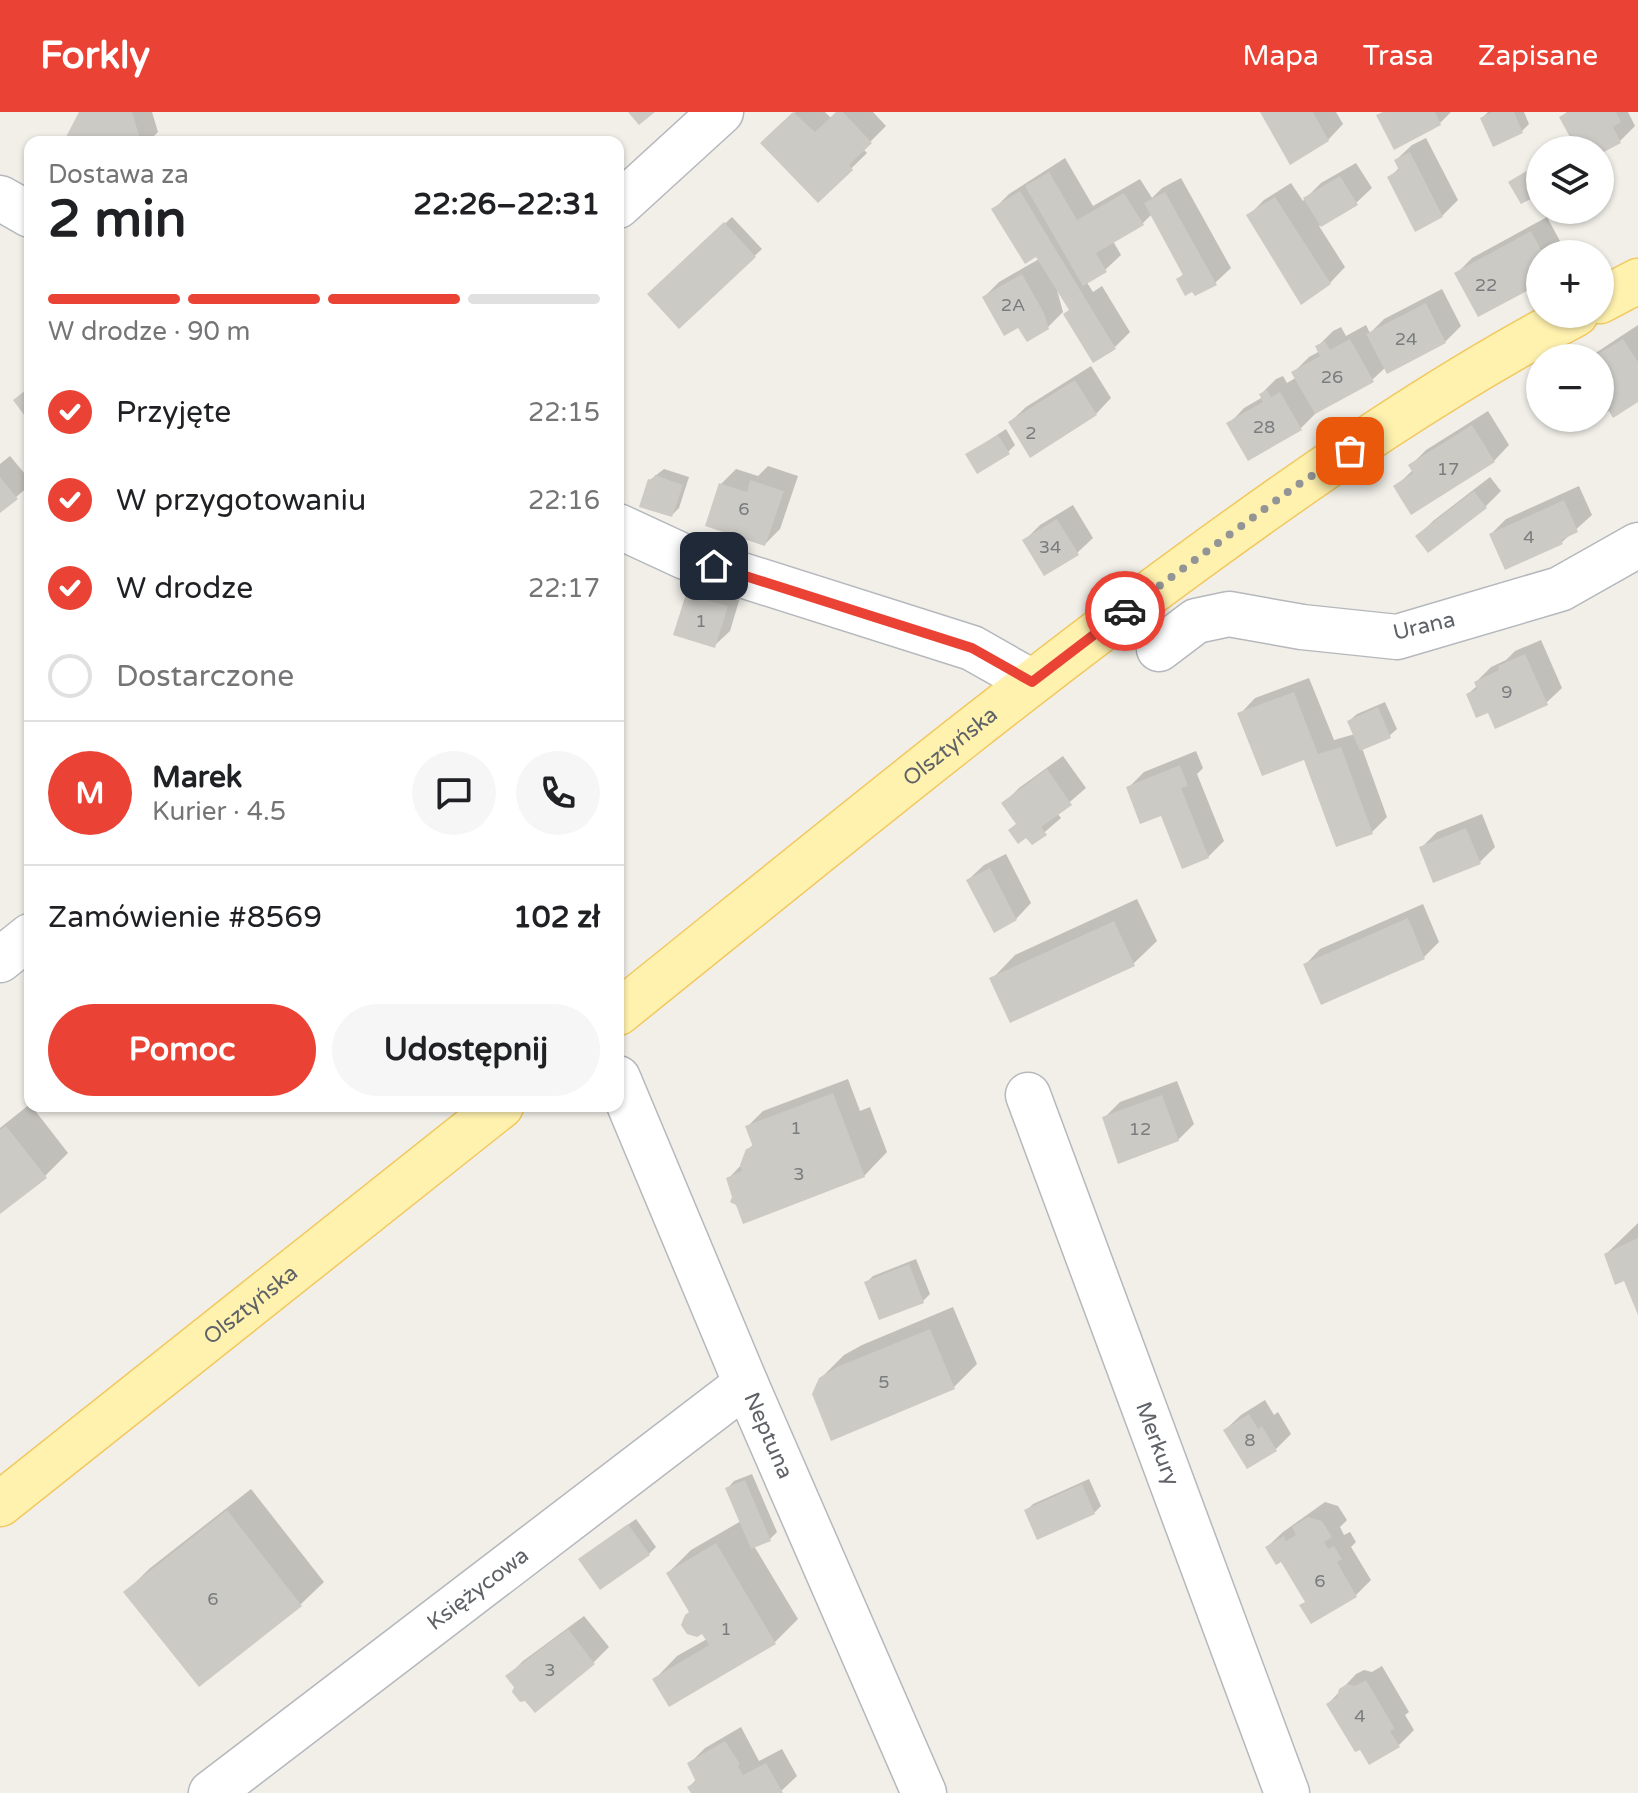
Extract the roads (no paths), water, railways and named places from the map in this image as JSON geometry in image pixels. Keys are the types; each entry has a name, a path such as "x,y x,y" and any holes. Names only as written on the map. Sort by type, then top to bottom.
{"main road":[{"path":"1614,294 1638,281"},
{"name":"Olsztyńska","path":"624,1008 1032,682 1296,486 1483,365 1550,328"},
{"name":"Olsztyńska","path":"0,1504 493,1112"}],"street":[{"path":"624,201 721,112"},
{"path":"0,198 24,212"},
{"path":"624,529 685,557 972,648 1032,682"},
{"name":"Urana","path":"1159,649 1196,621 1229,614 1302,627 1397,637 1560,589 1638,545"},
{"path":"0,960 24,941"},
{"name":"Neptuna","path":"624,1092 746,1384 924,1793"},
{"name":"Merkury","path":"1028,1095 1287,1793"},
{"name":"Księżycowa","path":"211,1793 746,1384"}]}
